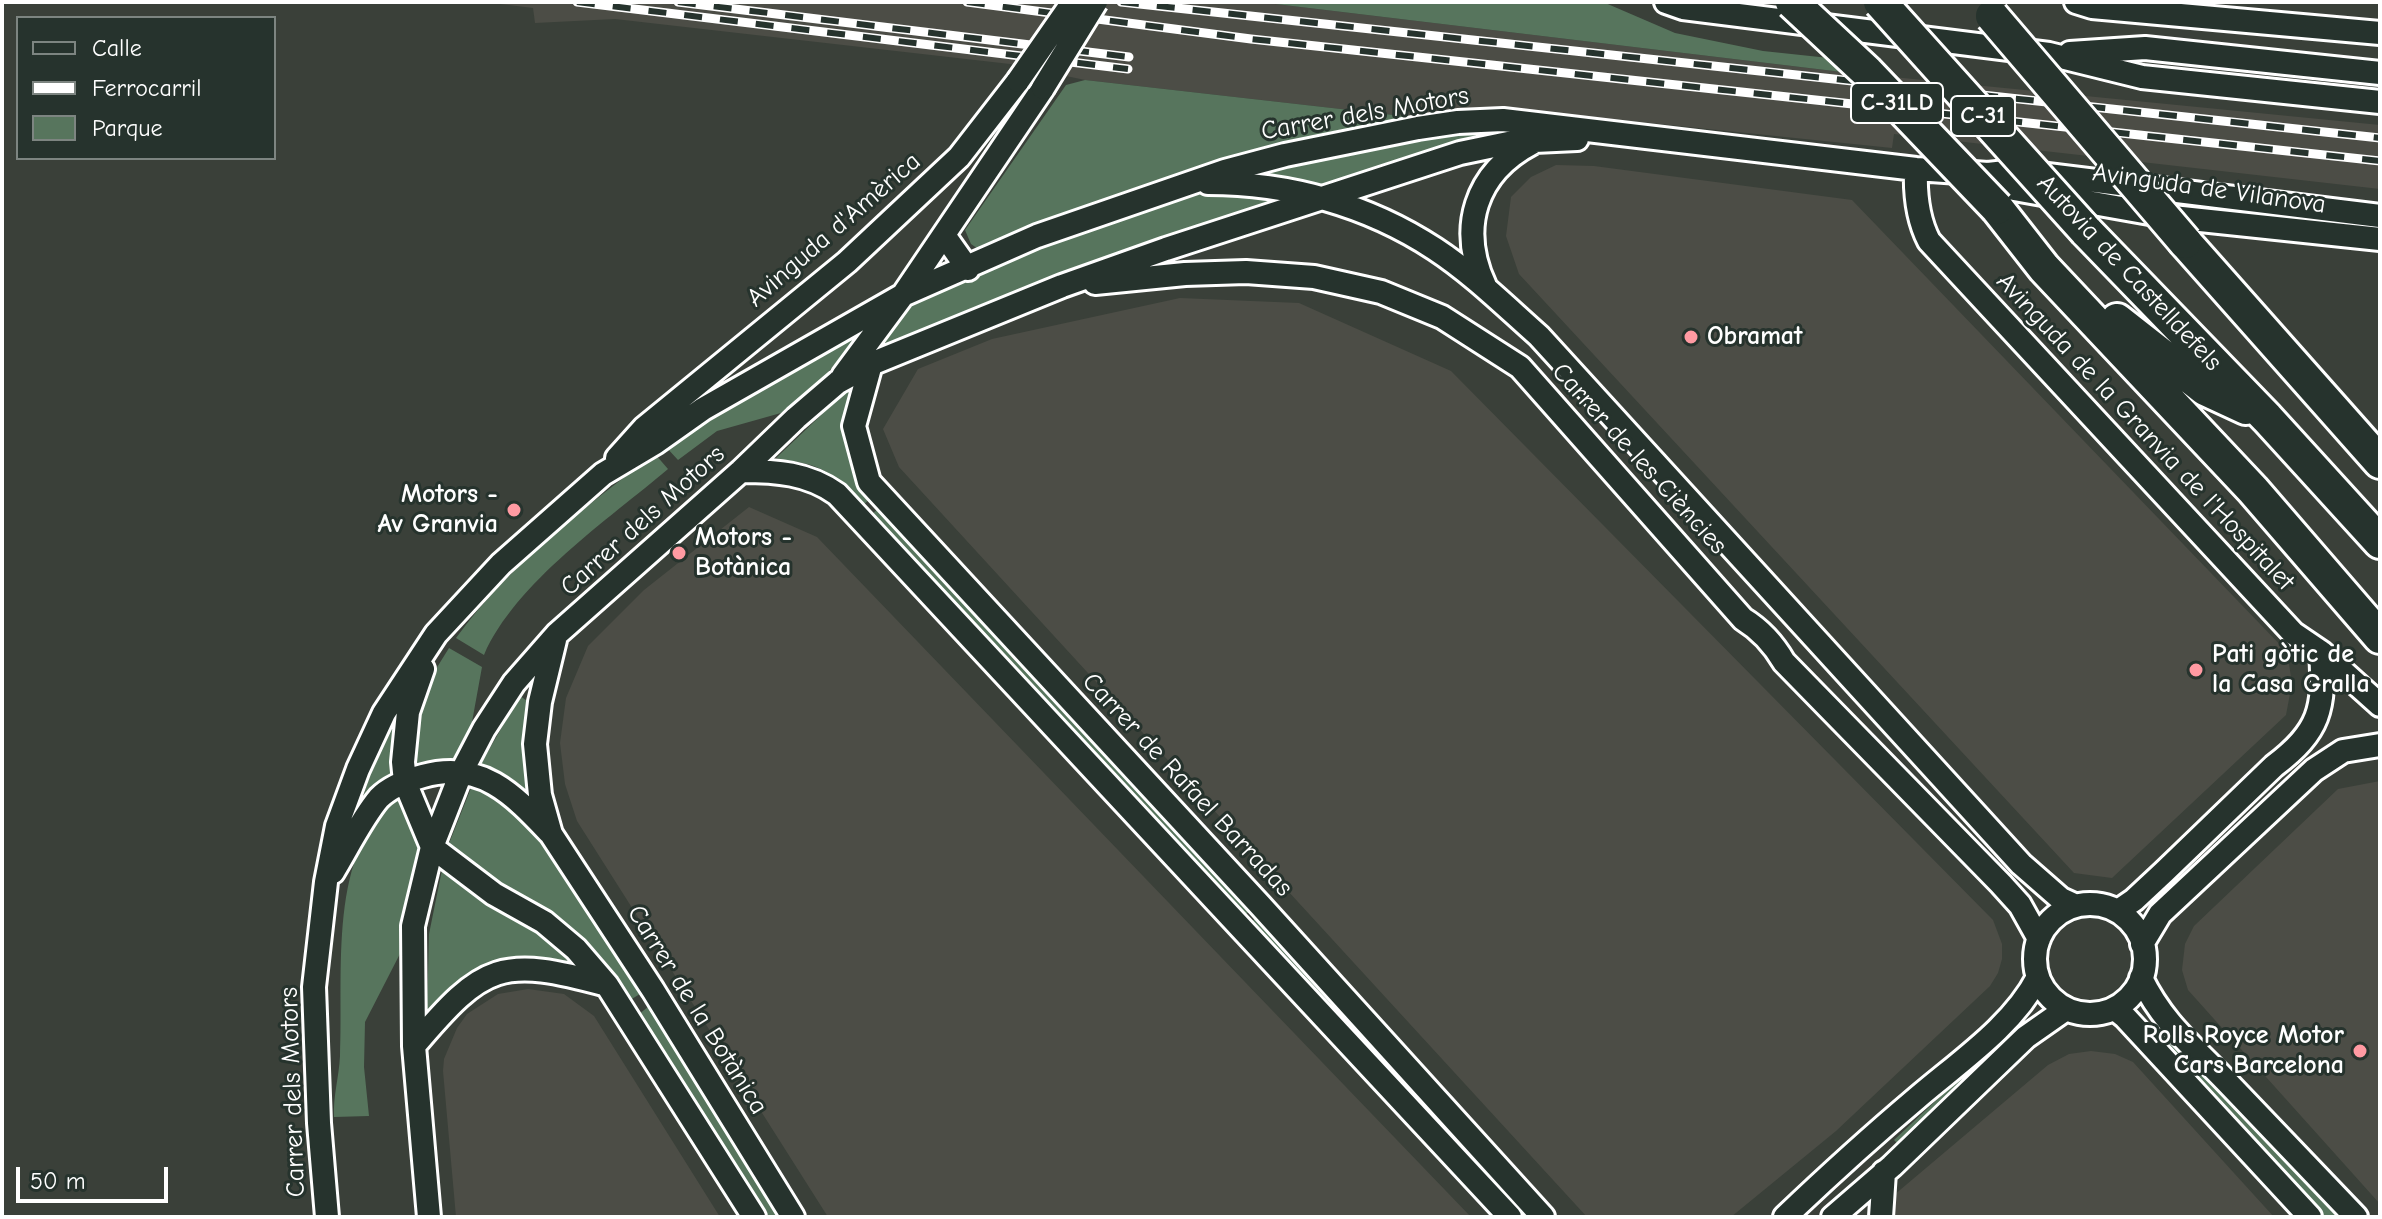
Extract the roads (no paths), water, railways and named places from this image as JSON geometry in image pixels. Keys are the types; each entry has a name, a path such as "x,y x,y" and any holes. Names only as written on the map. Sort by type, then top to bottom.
{"highway":[{"name":"C-31LD","path":"1792,2 1867,72 1997,208 2131,334 2205,389 2267,418"},
{"name":"Autovia de Castelldefels","path":"1880,2 2086,231 2267,418 2380,542"},
{"name":"C-31","path":"1985,7 2185,242 2380,462"},
{"path":"1997,208 2044,268 2253,490 2380,637"}],"street":[{"name":"Avinguda d'Amèrica","path":"603,474 644,428 847,262 959,157 1018,81 1073,2"},
{"path":"838,382 944,235 1043,88 1096,2"},
{"path":"2076,2 2092,7 2380,33"},
{"path":"1676,4 2049,54 2142,77 2380,102"},
{"path":"2303,27 2315,66 2313,94"},
{"path":"2049,54 2145,48 2380,73"},
{"name":"Carrer dels Motors","path":"327,1217 319,1123 314,987 326,882 337,826 358,769 384,713 436,634 501,564 603,474 703,409 903,295 1037,236 1185,184 1285,155 1458,122 1503,120 1630,137"},
{"name":"Carrer dels Motors","path":"429,1217 414,1046 413,926 432,847 461,773 484,729 514,683 557,634 741,471 796,418 838,382 871,364 1062,286 1166,249 1460,153 1498,144 1630,137"},
{"name":"Avinguda de Vilanova","path":"1630,137 1916,169 1988,174 2015,171 2380,216"},
{"name":"Carrer de les Ciències","path":"1485,287 1473,254 1472,226 1478,200 1497,169 1508,158 1536,141"},
{"name":"Avinguda de la Granvia de l'Hospitalet","path":"1916,169 1921,227 1929,241 2293,633 2321,652 2380,705"},
{"name":"Avinguda de Vilanova","path":"1988,174 2014,189 2172,217 2380,239"},
{"name":"Carrer dels Motors","path":"1185,184 1231,184 1327,198"},
{"name":"Carrer de les Ciències","path":"1327,198 1365,211 1436,249 1485,287 1539,336 2021,864 2061,899 2074,905"},
{"path":"944,235 968,269"},
{"name":"Carrer de les Ciències","path":"1062,286 1185,274 1246,272 1314,277 1381,292 1442,317 1520,367 1743,619 1767,638 1784,662 2001,884 2020,905 2039,939"},
{"name":"Carrer de Rafael Barradas","path":"871,364 854,426 869,482 1543,1217"},
{"path":"741,471 797,474 837,494 1510,1217"},
{"path":"436,634 408,712 403,762 405,782 432,847 494,894 544,922 576,949 607,985 754,1217"},
{"name":"Carrer de la Botànica","path":"551,834 540,795 535,744 540,702 557,634"},
{"path":"2118,911 2134,900 2293,751 2313,727 2320,707 2321,652"},
{"path":"2142,944 2160,914 2322,763 2343,751 2380,745"},
{"name":"Carrer de la Botànica","path":"326,882 380,797 405,782 440,772 461,773 486,778 514,795 551,834 653,990 793,1217"},
{"path":"2141,978 2130,996 2106,1013 2087,1016 2066,1009 2046,993 2038,977 2036,961 2039,939 2047,925 2074,905 2093,903 2118,911 2129,919 2142,944 2141,978 2171,1027 2356,1217"},
{"path":"414,1046 467,988 493,975 537,968 607,985"},
{"path":"1785,1217 1868,1140 1994,1032 2031,992 2038,977"},
{"path":"1835,1216 2026,1037 2066,1009"},
{"path":"2115,1009 2310,1217"},
{"path":"1835,1216 1845,1190 1864,1170 1868,1140"},
{"path":"1881,1217 1884,1172"}],"railway":[{"path":"577,2 1128,69"},
{"path":"678,2 1129,57"},
{"path":"967,2 1251,39 2380,161"},
{"path":"1121,2 2380,138"}],"place":[{"name":"Obramat","path":"1691,337"},
{"name":"Motors - Av Granvia","path":"514,510"},
{"name":"Motors - Botànica","path":"679,553"},
{"name":"Pati gòtic de la Casa Gralla","path":"2196,670"},
{"name":"Rolls Royce Motor Cars Barcelona","path":"2360,1051"}]}
